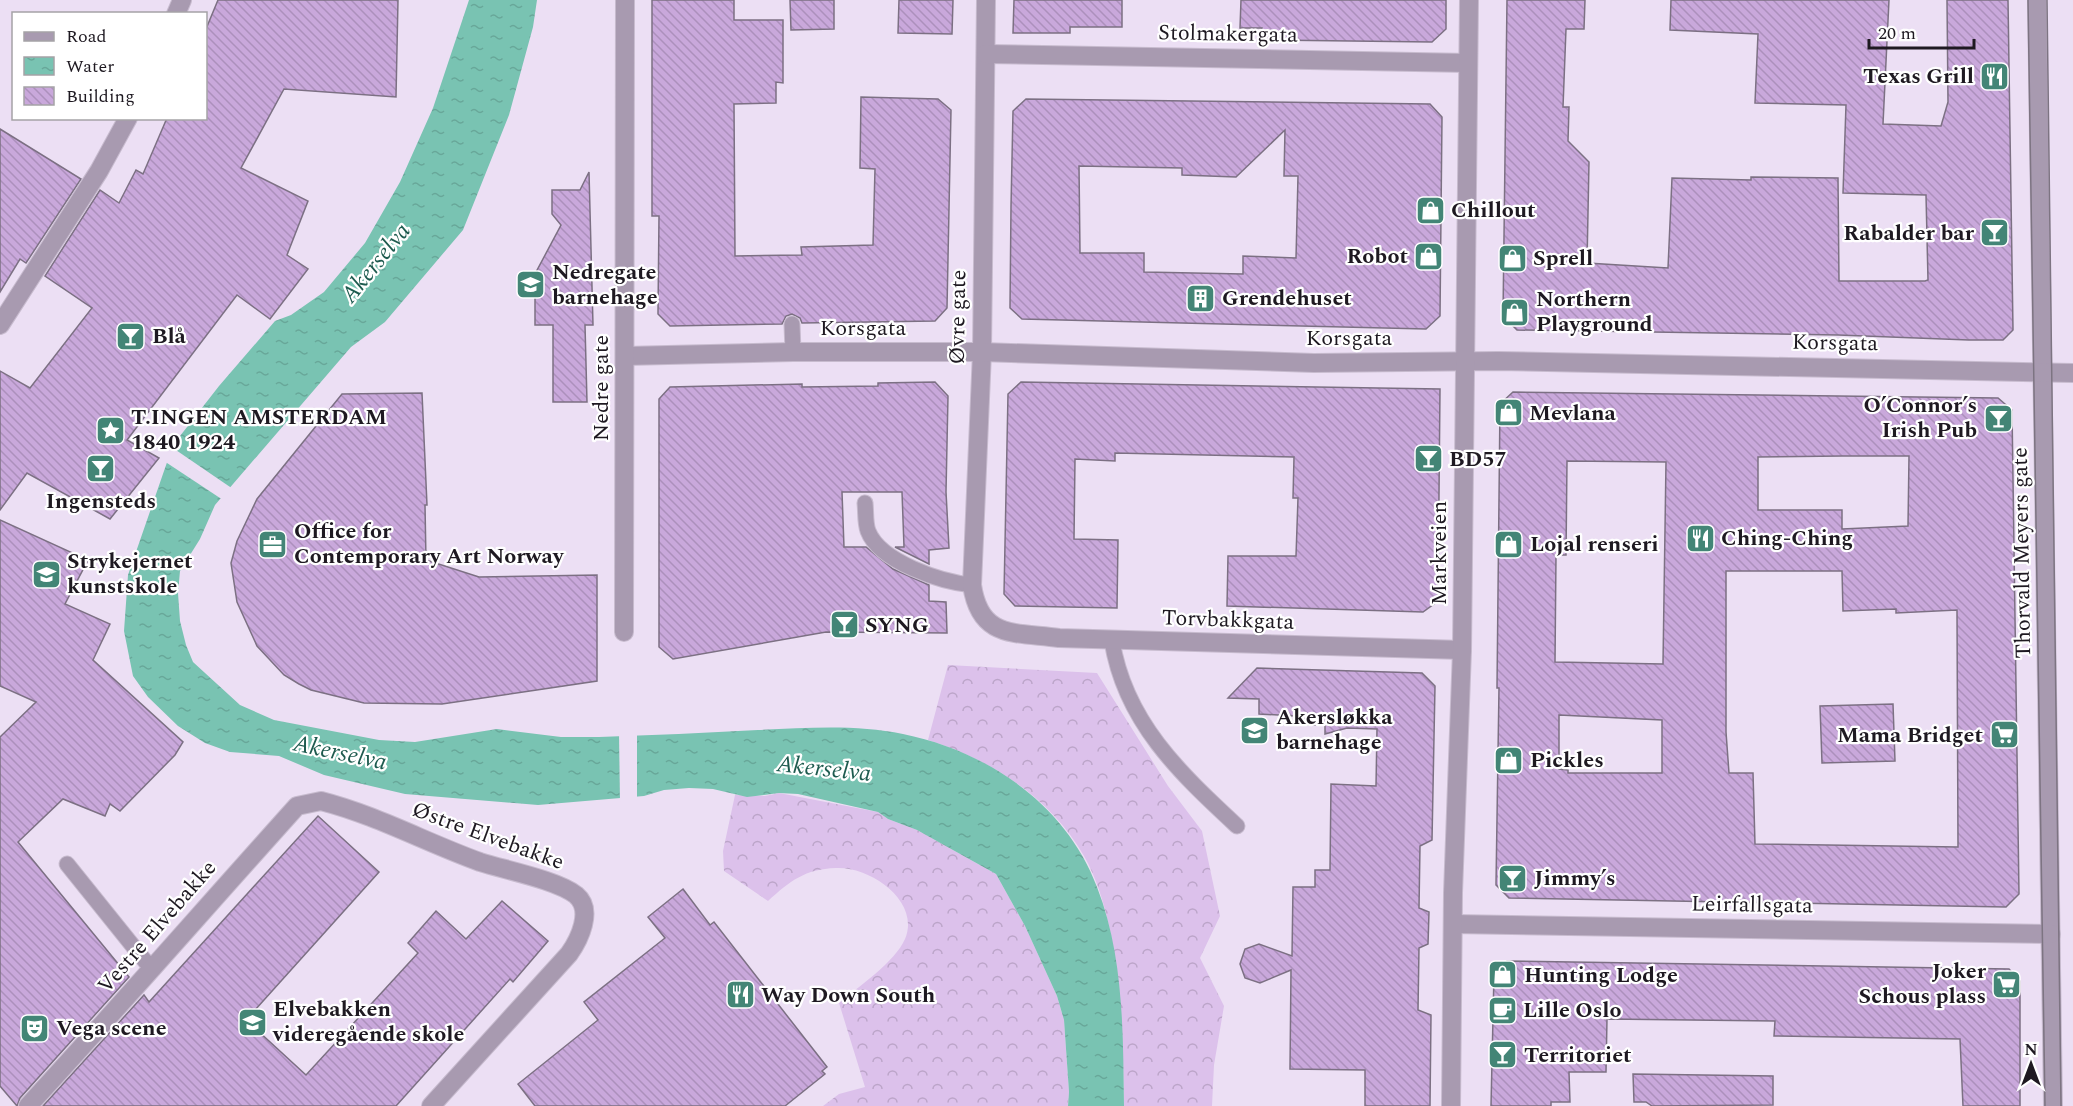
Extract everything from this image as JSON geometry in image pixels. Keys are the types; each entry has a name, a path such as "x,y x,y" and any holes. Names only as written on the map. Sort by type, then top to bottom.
{"street":[{"name":"Nedre gate","path":"624,632 625,0"},
{"name":"Øvre gate","path":"986,0 982,352 972,585 975,603 981,616 994,627"},
{"name":"Markveien","path":"1451,1106 1453,924 1462,650 1469,0"},
{"name":"Thorvald Meyers gate","path":"2037,0 2053,1106"},
{"name":"Stolmakergata","path":"986,54 1468,63"},
{"path":"0,325 99,171 127,120"},
{"name":"Korsgata","path":"625,356 793,352 982,352 1314,363 1464,362 2073,373"},
{"name":"Torvbakkgata","path":"994,627 1059,638 1112,641 1462,650"},
{"name":"Østre Elvebakke","path":"297,806 321,801 339,806 480,861 559,887 577,896 581,904 582,925 579,939 569,954 430,1106"},
{"name":"Vestre Elvebakke","path":"28,1106 297,806"},
{"name":"Leirfallsgata","path":"1453,924 2051,934"}],"lane":[{"path":"792,324 793,352"},
{"path":"865,503 867,530 879,548 902,563 953,583 972,585"},
{"path":"1112,641 1122,683 1144,728 1194,786 1237,826"},
{"path":"67,864 145,961 154,968"}],"green space":[{"path":"948,665 1097,673 1168,786 1202,831 1220,916 1200,958 1224,1006 1214,1065 1212,1106 1124,1106 1123,1045 1118,978 1106,912 1096,882 1084,856 1070,835 1036,799 1017,783 996,770 974,758 928,740"},
{"path":"779,793 878,812 888,819 917,830 996,874 1025,926 1057,996 1064,1020 1068,1106 823,1106 839,1094 865,1087 839,1003 893,956 905,939 908,925 906,912 899,899 889,888 863,873 836,868 815,871 791,882 768,901 724,871 723,851 735,795 765,796"}],"water":[{"name":"Akerselva","path":"469,0 537,0 533,27 509,115 463,230 385,322 351,347 215,505 200,539 180,571 178,593 180,621 193,662 240,705 274,720 379,740 415,742 497,729 561,737 599,737 794,728 849,728 903,734 964,753 993,768 1020,786 1044,807 1065,830 1083,857 1097,887 1106,913 1117,967 1122,1023 1124,1106 1068,1106 1064,1020 1057,996 1025,926 996,874 917,830 888,819 878,812 798,794 779,793 747,797 713,789 689,788 664,790 644,796 538,805 405,794 324,775 279,756 230,752 205,743 178,726 148,697 133,676 124,631 128,575 173,445 219,386 275,321 291,315 324,292 365,243 400,182 433,108"}],"pier":[{"path":"170,446 233,489 223,500 164,461"},
{"path":"619,733 637,733 637,800 620,802"}],"building":[{"path":"218,0 398,0 396,97 284,89 241,168 308,201 287,255 308,269 270,319 237,295 127,440 159,458 110,519 27,473 0,510 0,371 30,388 92,308 45,276 100,190 119,203 136,170 143,174 166,120 207,120 207,27"},
{"path":"652,0 734,0 734,20 783,20 783,83 776,82 776,103 734,104 735,256 802,255 801,247 873,245 875,169 860,168 861,97 938,99 951,110 947,308 935,321 802,323 800,318 792,314 786,316 782,324 670,326 658,314 659,216 652,216"},
{"path":"790,0 834,0 834,29 791,30"},
{"path":"899,0 953,0 952,34 898,33"},
{"path":"1014,0 1122,0 1122,27 1070,27 1070,33 1013,33"},
{"path":"1241,0 1446,0 1446,29 1432,42 1261,40 1262,28 1240,28"},
{"path":"1507,0 1585,0 1584,29 1566,29 1563,107 1569,107 1568,141 1589,162 1587,263 1668,268 1672,178 1751,180 1751,177 1838,178 1839,281 1925,281 1928,280 1926,195 1843,193 1846,105 1755,103 1758,34 1670,30 1671,0 1889,0 1883,124 1941,126 1948,102 1947,0 2008,0 2013,330 2003,340 1969,340 1838,335 1517,330 1503,316"},
{"path":"1026,99 1430,104 1442,117 1440,316 1426,329 1022,319 1010,308 1013,111","holes":["1285,130 1284,176 1298,176 1296,258 1243,256 1243,274 1144,272 1144,253 1080,253 1079,166 1182,168 1182,175 1236,177"]},
{"path":"0,129 81,179 26,263 20,259 0,292"},
{"path":"589,172 593,325 585,325 587,402 553,402 553,325 535,325 535,274 561,225 552,214 552,190 580,190"},
{"path":"935,382 948,396 946,492 949,548 929,550 929,564 895,547 904,547 902,492 842,492 844,547 866,547 893,569 929,585 929,601 946,602 947,633 826,632 673,659 659,647 659,399 670,387 802,384 802,387 878,386 878,383"},
{"path":"1021,382 1440,389 1438,601 1423,612 1227,606 1228,556 1296,556 1298,498 1293,498 1294,457 1115,453 1115,461 1075,459 1074,539 1118,540 1117,608 1015,606 1004,594 1008,394"},
{"path":"1513,392 1998,398 2012,410 2019,894 2006,907 1509,898 1496,885 1500,404","holes":["1909,456 1908,526 1842,529 1842,510 1758,510 1758,457","1567,461 1666,462 1663,664 1555,662 1556,555 1566,555","1726,571 1842,571 1843,611 1896,609 1896,613 1957,610 1958,847 1755,844 1753,773 1729,773 1726,732","1559,715 1662,720 1662,773 1568,773 1568,770 1559,769"]},
{"path":"422,393 427,505 425,505 426,560 479,577 597,575 597,681 442,704 364,703 311,690 299,684 284,675 257,646 237,602 231,563 237,541 257,499 342,394"},
{"path":"0,520 88,560 65,604 110,624 93,660 183,742 175,755 120,811 110,804 105,816 63,799 18,842 129,977 20,1098 17,1106 0,1086 0,737 36,702 0,686"},
{"path":"1257,668 1422,673 1435,686 1432,840 1420,846 1419,908 1429,912 1428,944 1419,948 1418,1010 1431,1015 1430,1106 1365,1106 1365,1070 1290,1069 1291,970 1260,983 1245,978 1240,964 1245,949 1259,944 1292,956 1293,887 1315,887 1315,870 1330,870 1331,784 1376,786 1377,729 1347,728 1325,734 1325,725 1304,725 1295,716 1259,714 1259,699 1228,698"},
{"path":"1893,704 1895,761 1822,763 1820,706"},
{"path":"318,816 379,872 246,1020 306,1075 418,953 408,943 436,911 466,939 502,901 548,941 513,982 510,979 396,1106 43,1106 144,995 149,1002"},
{"path":"683,889 710,925 714,922 827,1067 822,1071 825,1074 785,1106 535,1106 518,1084 598,1020 584,1002 665,938 648,917"},
{"path":"1507,961 2009,969 2020,981 2020,1106 1963,1106 1960,1039 1774,1036 1775,1021 1607,1019 1606,1072 1569,1072 1570,1102 1551,1102 1551,1106 1491,1106 1494,974"},
{"path":"1633,1074 1773,1076 1773,1105 1652,1106 1646,1102 1634,1102"}],"tram line":[{"path":"2028,0 2045,1106"},
{"path":"2047,0 2061,1106"}],"place":[{"name":"Texas Grill","path":"1995,76"},
{"name":"Chillout","path":"1430,210"},
{"name":"Rabalder bar","path":"1995,233"},
{"name":"Robot","path":"1429,256"},
{"name":"Sprell","path":"1512,258"},
{"name":"Nedregate barnehage","path":"531,285"},
{"name":"Grendehuset","path":"1201,298"},
{"name":"Northern Playground","path":"1515,312"},
{"name":"Blå","path":"131,336"},
{"name":"Mevlana","path":"1508,413"},
{"name":"O’Connor’s Irish Pub","path":"1998,418"},
{"name":"T.INGEN AMSTERDAM 1840 1924","path":"110,430"},
{"name":"BD57","path":"1428,459"},
{"name":"Ingensteds","path":"101,469"},
{"name":"Ching-Ching","path":"1700,538"},
{"name":"Office for Contemporary Art Norway","path":"273,544"},
{"name":"Lojal renseri","path":"1509,544"},
{"name":"Strykejernet kunstskole","path":"46,574"},
{"name":"SYNG","path":"844,625"},
{"name":"Akersløkka barnehage","path":"1255,730"},
{"name":"Mama Bridget","path":"2004,735"},
{"name":"Pickles","path":"1509,760"},
{"name":"Jimmy’s","path":"1513,878"},
{"name":"Hunting Lodge","path":"1503,975"},
{"name":"Joker Schous plass","path":"2007,984"},
{"name":"Way Down South","path":"740,995"},
{"name":"Lille Oslo","path":"1502,1010"},
{"name":"Elvebakken videregående skole","path":"252,1022"},
{"name":"Vega scene","path":"35,1028"},
{"name":"Territoriet","path":"1503,1055"}]}
